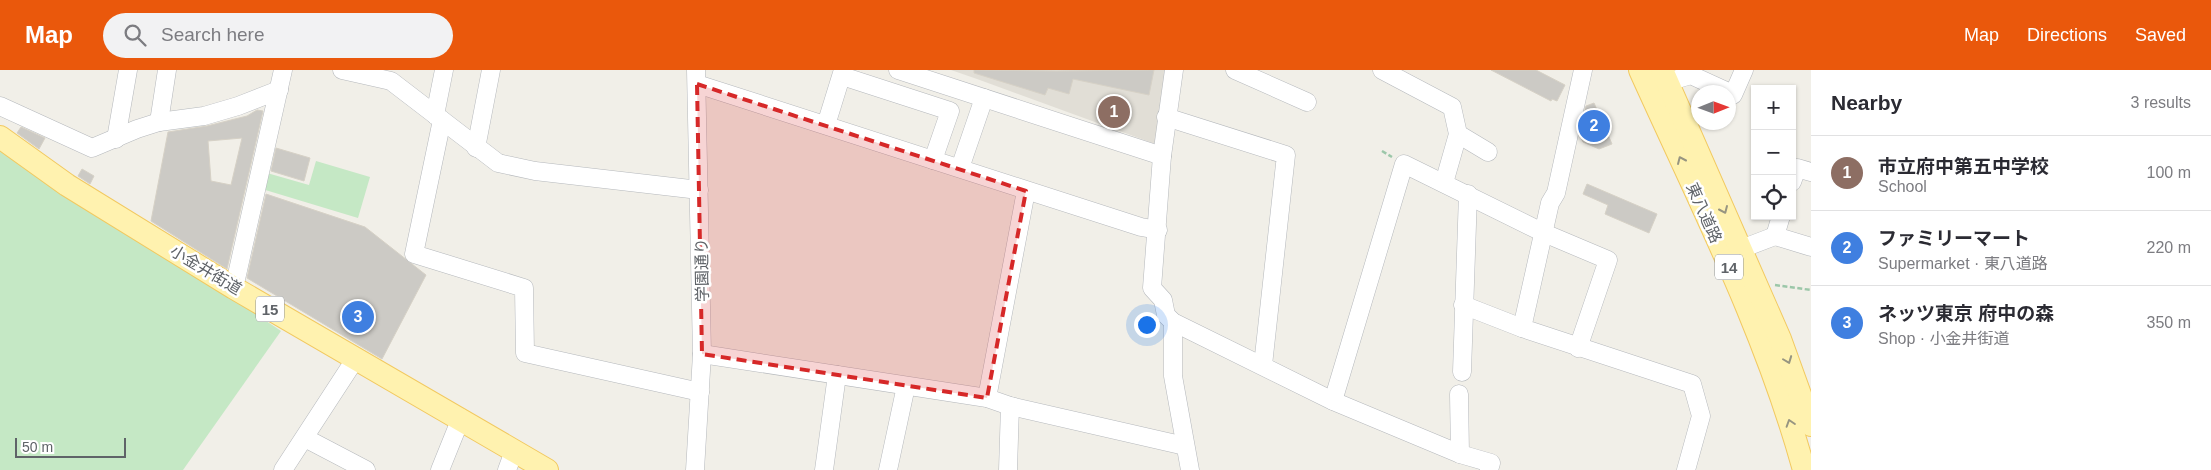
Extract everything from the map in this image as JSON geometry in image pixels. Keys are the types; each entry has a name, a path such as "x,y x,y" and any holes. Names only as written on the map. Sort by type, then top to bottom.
{"main road":[{"name":"東八道路","path":"1640,70 1740,294 1778,386 1804,470"},
{"name":"東八道路","path":"1665,76 1780,339 1811,425"},
{"name":"小金井街道","path":"0,137 67,185 234,288 461,418 510,460 547,470"}],"street":[{"path":"116,139 128,70"},
{"path":"159,122 166,70"},
{"path":"234,288 283,70"},
{"path":"342,70 390,81 498,163 535,171 699,190"},
{"path":"444,70 438,117 414,254 524,288 524,353 700,392"},
{"path":"476,148 491,70"},
{"path":"1174,70 1162,156 1158,230 1152,288 1164,300 1166,316 1173,322 1333,401 1460,454 1491,463 1489,470"},
{"path":"1235,70 1307,102"},
{"path":"1382,70 1452,107 1458,134 1444,183"},
{"path":"1522,328 1550,203 1556,193 1583,70"},
{"path":"1736,88 1744,70"},
{"path":"901,95 903,72 1162,156"},
{"path":"826,125 843,73 950,111 933,160"},
{"path":"1665,76 1691,75 1712,85"},
{"path":"696,77 826,125 1026,191 1142,227 1158,230"},
{"name":"学園通り","path":"695,470 702,354 696,77"},
{"path":"0,106 92,148 159,122 204,116 238,106 279,90"},
{"path":"960,168 984,98"},
{"path":"1166,118 1286,155 1263,365"},
{"path":"1458,134 1488,152"},
{"path":"1333,401 1404,164 1544,233 1608,260 1578,348"},
{"path":"1794,175 1797,168 1811,172"},
{"path":"988,398 1026,191"},
{"path":"1462,372 1468,194"},
{"path":"1775,236 1780,220"},
{"path":"1741,249 1775,236 1811,247"},
{"path":"1463,306 1578,348 1692,384 1701,416 1686,470"},
{"path":"1173,322 1173,376 1190,470"},
{"path":"702,354 988,398 1010,406 1185,446"},
{"path":"283,470 356,358"},
{"path":"824,470 837,375"},
{"path":"888,470 906,386"},
{"path":"1459,394 1460,454"},
{"path":"1008,470 1010,406"},
{"path":"440,470 461,418"},
{"path":"305,438 366,470"}],"path":[{"path":"1756,282 1811,290"}],"highlighted area":[{"path":"697,84 1026,191 987,398 702,354"}],"shaded area":[{"path":"951,70 1165,70 1158,145 977,79"}],"green space":[{"path":"0,141 281,331 183,470 0,470"},
{"path":"316,161 370,177 358,218 262,189 267,173 309,185"}],"building":[{"path":"974,70 1154,70 1149,95 1073,79 1069,94 1048,88 1045,95 974,73"},
{"path":"1491,70 1536,70 1565,85 1557,101 1552,99 1551,101"},
{"path":"1594,103 1612,144 1599,149 1583,142 1580,135 1586,106"},
{"path":"257,110 263,111 227,269 151,221 168,132 207,126 247,116","holes":["242,138 231,185 211,181 208,141"]},
{"path":"21,127 45,138 39,149 17,133"},
{"path":"276,148 310,158 304,181 271,171"},
{"path":"82,169 94,176 90,184 78,176"},
{"path":"1587,184 1657,214 1649,233 1605,214 1608,205 1583,194"},
{"path":"266,194 365,227 426,275 382,359 247,278"}],"place":[{"name":"市立府中第五中学校","path":"1114,112"},
{"name":"ファミリーマート","path":"1594,126"},
{"name":"ネッツ東京 府中の森","path":"358,317"}]}
